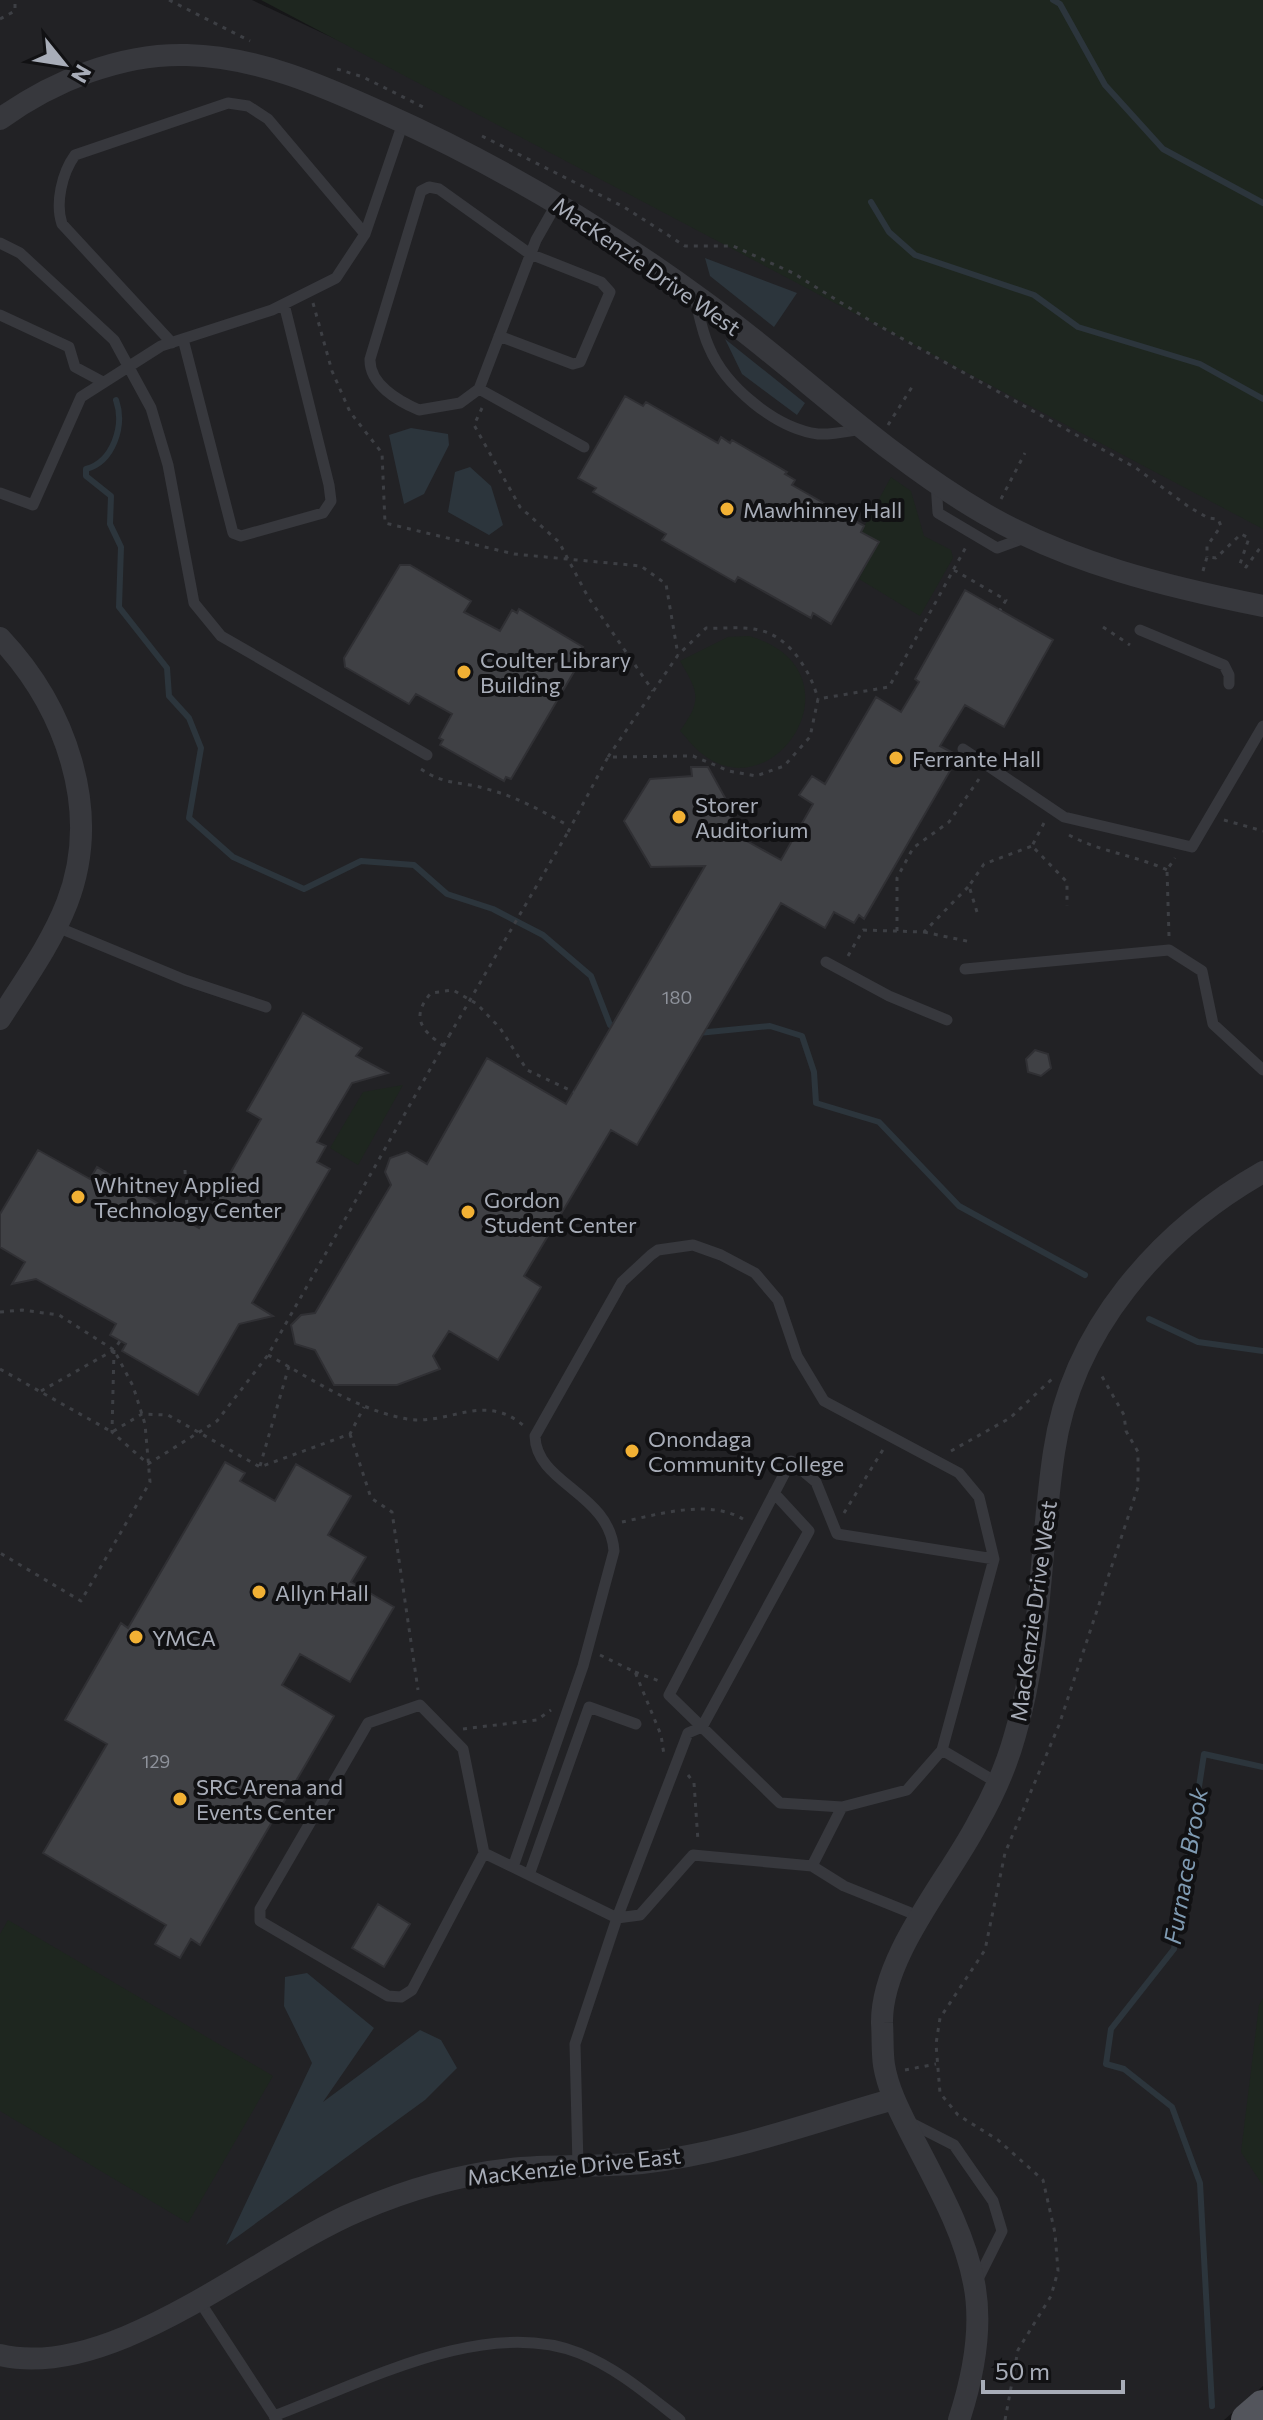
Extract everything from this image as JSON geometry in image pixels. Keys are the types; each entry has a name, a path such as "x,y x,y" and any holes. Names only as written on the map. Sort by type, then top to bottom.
{"main road":[{"path":"1248,2420 1263,2407"}],"street":[{"name":"MacKenzie Drive West","path":"0,119 24,102 91,70 183,55 277,69 462,149 558,203 694,294 870,434 986,515 1029,536 1110,568 1263,606"},
{"path":"0,638 35,681 57,717 80,794 76,868 57,927 0,1019"},
{"name":"MacKenzie Drive West","path":"959,2420 970,2385 976,2333 974,2285 951,2214 899,2109 884,2067 882,2017 894,1968 978,1823 1015,1736 1031,1657 1054,1449 1081,1365 1119,1295 1166,1242 1263,1172"},
{"name":"MacKenzie Drive East","path":"0,2355 37,2359 72,2354 133,2334 356,2212 474,2175 644,2162 899,2109"}],"lane":[{"path":"284,304 331,501 323,513 241,536 233,533 177,341 62,224 58,210 67,166 75,155 228,103 248,106 268,119 365,234"},
{"path":"0,493 33,505 81,397 127,365 177,341 284,304 336,278 365,234 403,123"},
{"path":"499,336 573,364 580,362 610,292 601,282 530,254 439,189 429,187 421,191 369,371 374,380 419,410 460,403 484,391 499,336 530,254 558,203"},
{"path":"0,243 20,253 114,340 151,408 168,465 194,603 221,636 427,755"},
{"path":"694,294 709,348 727,376 750,400 787,423 819,434 870,434"},
{"path":"0,315 69,347 75,367 103,382"},
{"path":"484,391 584,447"},
{"path":"936,483 938,513 972,534 997,548 1029,536"},
{"path":"1140,630 1224,665 1229,684"},
{"path":"963,749 1064,817 1192,847 1263,726"},
{"path":"57,927 185,980 266,1007"},
{"path":"965,969 1169,950 1202,971 1213,1024 1263,1070"},
{"path":"826,962 947,1020"},
{"path":"513,1867 588,1649 611,1570 613,1536 601,1512 539,1456 535,1436 622,1282 658,1250 693,1245 721,1255 755,1273 778,1300 797,1356 824,1401 959,1473 979,1497 994,1559 942,1750 907,1790 842,1807 780,1803 669,1695 791,1461 816,1482 837,1534 994,1559"},
{"path":"578,2166 575,2044 617,1918 688,1733 702,1727 809,1531 774,1493"},
{"path":"420,1705 443,1731 463,1749 484,1853 412,1990 401,1997 388,1996 260,1921 260,1909 368,1723 420,1705"},
{"path":"529,1875 589,1707 636,1724"},
{"path":"942,1750 996,1782"},
{"path":"812,1866 842,1807"},
{"path":"484,1853 617,1918 640,1915 693,1855 812,1866 844,1886 921,1917"},
{"path":"899,2109 954,2145 993,2201 1002,2231 974,2285"},
{"path":"197,2299 276,2418 447,2351 539,2342 576,2352 609,2366 680,2420"}],"path":[{"path":"0,19 15,11 15,0"},
{"path":"169,0 251,41"},
{"path":"335,68 363,77 431,111"},
{"path":"473,132 624,207 685,246 733,246 793,273 874,323 1136,468 1208,518 1218,519 1221,526 1207,546 1199,592"},
{"path":"310,292 332,371 350,412 382,453 385,523 514,554 641,566 666,584 678,655"},
{"path":"870,434 912,387"},
{"path":"484,391 474,425 520,507 559,542 588,597 653,691"},
{"path":"986,515 1002,498 1025,453"},
{"path":"818,699 889,687 972,534"},
{"path":"1207,557 1216,558 1241,534 1249,538 1240,564 1246,567 1263,544"},
{"path":"954,570 1006,600 1000,610"},
{"path":"1103,627 1130,645"},
{"path":"148,1464 217,1421 268,1355 608,757 678,655 706,628 760,630 787,646 812,675 818,699 810,737 784,766 756,776 729,771 693,756 608,757"},
{"path":"411,746 413,764 441,782 485,788 528,803 570,827"},
{"path":"897,931 897,878 913,848 949,822 987,765"},
{"path":"1210,816 1263,831"},
{"path":"924,932 969,886 984,864 1032,846 1045,821 1056,827"},
{"path":"1066,833 1088,845 1141,858 1167,870"},
{"path":"1169,950 1167,870 1183,845"},
{"path":"1032,846 1067,882 1067,906"},
{"path":"969,886 977,912"},
{"path":"841,970 863,930 924,932 971,942"},
{"path":"444,1046 423,1032 418,1018 422,1003 431,993 453,990 477,1004 500,1028 527,1070 574,1092"},
{"path":"185,1170 188,1225"},
{"path":"0,1312 22,1310 59,1315 114,1350 142,1414 150,1482 81,1601 0,1553"},
{"path":"41,1391 114,1350 120,1341"},
{"path":"112,1432 114,1350"},
{"path":"268,1355 364,1407 410,1420 482,1409 503,1411 524,1425 522,1435"},
{"path":"1005,2420 1018,2350 1051,2296 1058,2271 1055,2233 1043,2180 998,2140 958,2115 940,2093 936,2044 940,2018 985,1950 1005,1853 1059,1725 1138,1487 1138,1452 1126,1431 1124,1415 1101,1373 1081,1365"},
{"path":"260,1467 289,1366"},
{"path":"0,1369 112,1432 148,1464"},
{"path":"938,1460 1010,1418 1058,1373"},
{"path":"260,1467 350,1434 364,1407"},
{"path":"112,1432 142,1414 168,1415 260,1467"},
{"path":"350,1434 371,1498 392,1512 420,1705"},
{"path":"837,1534 846,1508 890,1438"},
{"path":"608,1525 673,1512 728,1510 757,1526"},
{"path":"588,1649 635,1672 674,1686"},
{"path":"635,1672 661,1735 663,1754 678,1763 694,1783 699,1845 709,1856"},
{"path":"443,1731 537,1720 557,1706"}],"shaded area":[{"name":"Onondaga Community College","path":"0,0 252,0 361,51 1263,516 1263,2386 1224,2420 0,2420"},
{"path":"261,0 1263,0 1263,529"},
{"path":"705,258 797,293 774,327 710,276"},
{"path":"725,339 805,403 797,415 742,374"},
{"path":"411,428 448,434 449,445 424,494 404,504 389,435"},
{"path":"470,467 491,486 503,525 489,535 448,512 455,472"},
{"path":"891,477 911,491 924,536 951,550 953,558 920,616 859,579 878,542 861,532"},
{"path":"749,636 784,653 801,677 805,704 797,730 780,752 757,765 729,767 701,753 680,731 695,704 695,696 680,661 728,637"},
{"path":"403,1085 358,1165 330,1148 363,1092"},
{"path":"8,1920 273,2076 188,2223 0,2111 0,1934"},
{"path":"307,1973 374,2028 323,2102 420,2030 441,2040 457,2068 425,2100 226,2245 312,2063 284,2006 285,1977"},
{"path":"1263,1998 1263,2186 1241,2152 1259,2005"}],"building":[{"name":"Mawhinney Hall","path":"625,396 643,406 646,402 718,443 721,437 730,443 732,440 787,472 785,474 795,480 792,485 864,526 861,532 879,542 831,624 813,613 811,618 738,577 735,582 662,540 666,534 593,492 596,488 578,478"},
{"name":"Coulter Library Building","path":"400,565 410,565 471,601 464,612 500,631 512,610 517,613 519,609 583,647 580,650 585,653 511,779 506,777 504,781 440,745 443,740 439,738 452,714 416,694 409,704 345,667 344,658"},
{"path":"965,590 1053,640 1004,727 965,705 940,746 955,754 950,762 954,764 864,919 859,915 854,923 834,912 825,928 781,903 637,1145 611,1130 524,1276 541,1287 498,1360 449,1331 433,1356 440,1369 397,1385 334,1385 315,1350 295,1344 291,1325 301,1315 315,1313 391,1185 385,1172 390,1158 407,1152 427,1164 487,1058 566,1104 705,866 651,867 624,821 650,779 692,776 691,767 708,767 734,814 725,829 781,860 813,804 799,795 812,776 825,784 876,697 901,712 919,682 915,679"},
{"name":"Whitney Applied Technology Center","path":"303,1013 362,1048 356,1056 388,1073 352,1083 317,1142 326,1146 317,1162 330,1169 252,1303 273,1316 239,1324 198,1395 122,1351 126,1344 110,1335 116,1324 36,1279 12,1284 25,1262 0,1247 0,1214 38,1150 90,1179 97,1167 199,1228 261,1119 247,1111"},
{"path":"1035,1050 1048,1054 1051,1068 1041,1076 1028,1072 1026,1059"},
{"path":"225,1462 245,1473 240,1481 275,1501 296,1464 351,1496 328,1535 366,1557 351,1582 394,1607 350,1682 300,1654 282,1685 334,1716 200,1945 191,1939 180,1958 155,1944 166,1925 43,1853 107,1744 65,1720 121,1623 128,1628"},
{"path":"378,1904 410,1924 384,1967 352,1948"}],"waterway":[{"path":"1053,0 1060,4 1105,85 1163,149 1263,203"},
{"path":"871,202 889,232 915,255 1034,295 1078,327 1200,364 1263,399"},
{"name":"Furnace Brook","path":"116,400 119,421 114,442 103,459 86,469 86,476 111,496 110,524 121,547 119,607 167,668 169,696 189,718 201,748 189,818 233,857 304,889 361,861 414,865 447,894 493,909 543,935 591,976 610,1025 617,1027"},
{"name":"Furnace Brook","path":"698,1033 770,1026 802,1036 814,1072 816,1103 879,1122 959,1206 1085,1275"},
{"name":"Furnace Brook","path":"1149,1319 1198,1342 1263,1351"},
{"name":"Furnace Brook","path":"1212,2406 1200,2183 1172,2107 1124,2069 1106,2064 1111,2029 1174,1949 1204,1754 1263,1767"}],"place":[{"name":"Mawhinney Hall","path":"727,509"},
{"name":"Coulter Library Building","path":"464,672"},
{"name":"Ferrante Hall","path":"896,758"},
{"name":"Storer Auditorium","path":"679,817"},
{"name":"Whitney Applied Technology Center","path":"78,1197"},
{"name":"Gordon Student Center","path":"468,1212"},
{"name":"Onondaga Community College","path":"632,1451"},
{"name":"Allyn Hall","path":"259,1592"},
{"name":"YMCA","path":"136,1637"},
{"name":"SRC Arena and Events Center","path":"180,1799"}]}
